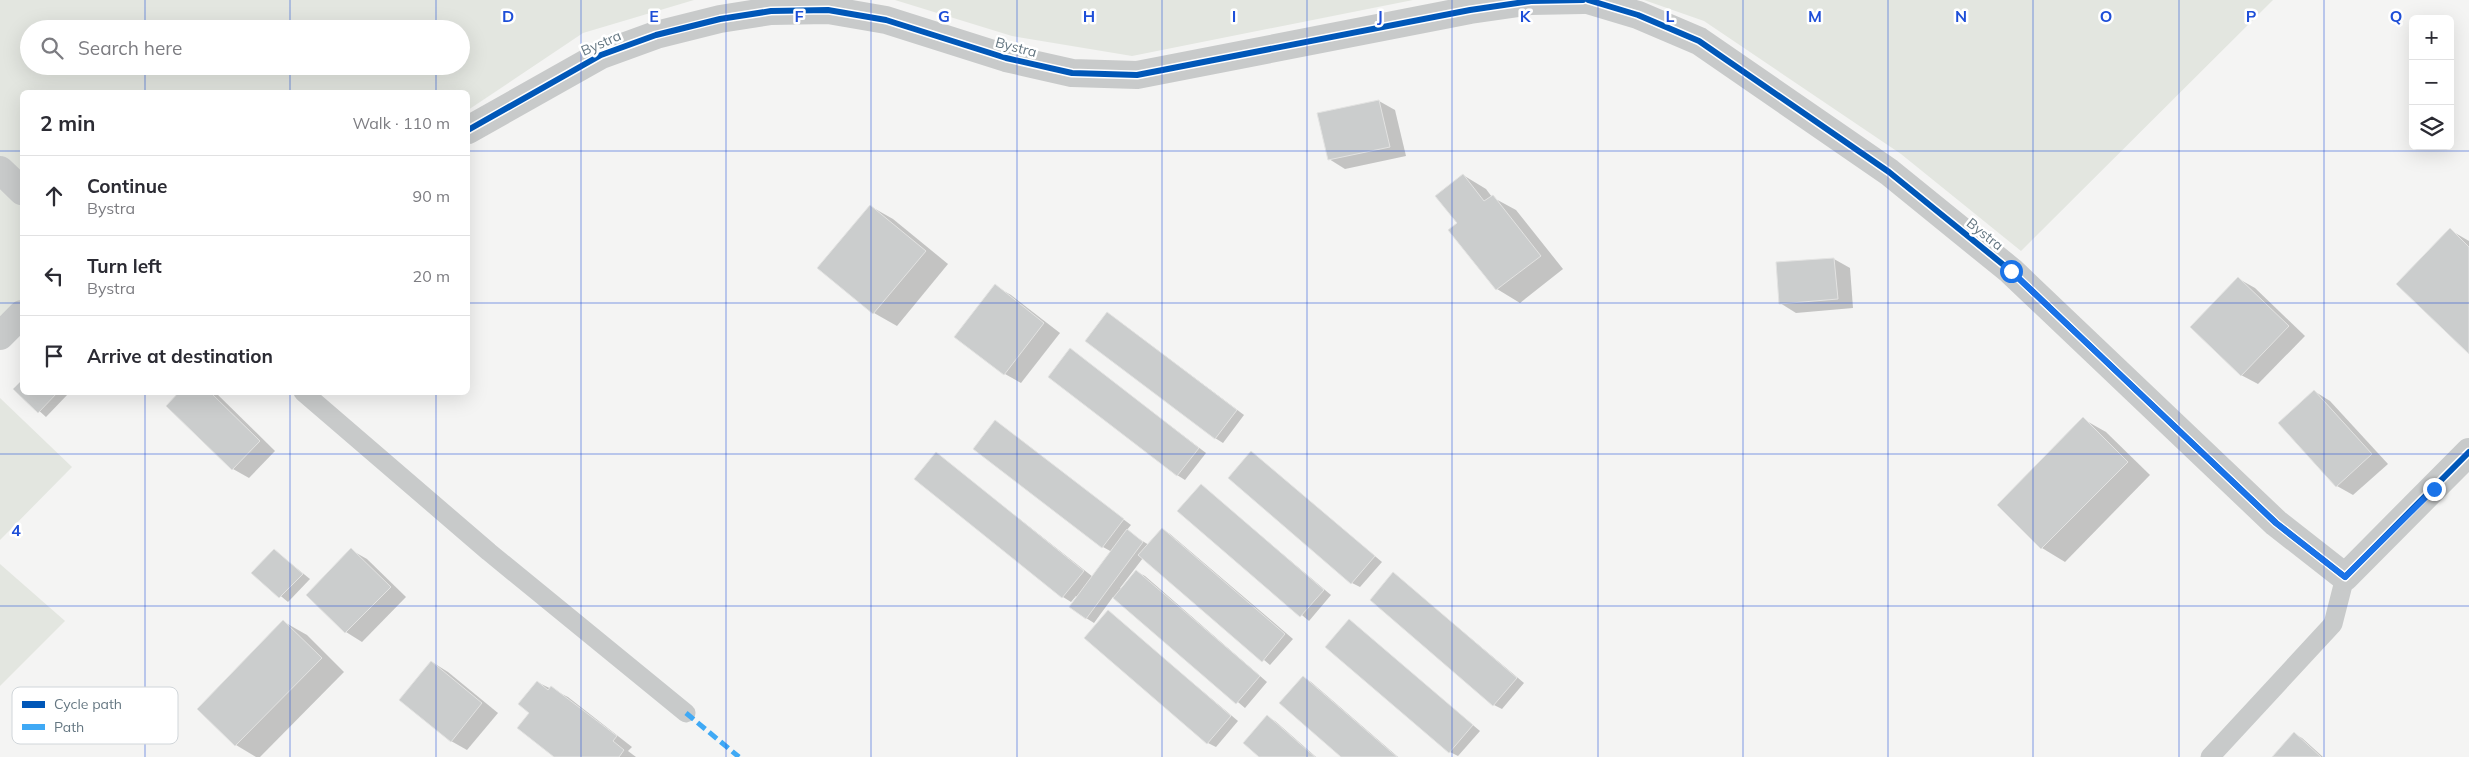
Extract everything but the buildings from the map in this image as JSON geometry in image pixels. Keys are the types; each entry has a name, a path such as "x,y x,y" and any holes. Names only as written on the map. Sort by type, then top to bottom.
{"street":[{"name":"Bystra","path":"470,129 601,54 656,35 720,19 771,11 828,10 886,20 1006,58 1072,73 1138,75 1470,10 1531,1 1583,0"},
{"name":"Bystra","path":"1588,0 1638,15 1699,41 1889,172 2011,271 2276,523 2345,577"},
{"path":"0,170 20,189"},
{"path":"0,336 20,316"},
{"path":"2345,577 2469,452"}],"lane":[{"path":"306,395 489,552 686,713"},
{"path":"2210,757 2333,624 2345,577"}],"shaded area":[{"path":"0,0 694,0 583,33 470,109 470,90 20,90 20,180 0,160"},
{"path":"895,0 1413,0 1132,56 1012,36"},
{"path":"1644,0 2273,0 2021,251 1901,154 1704,21"},
{"path":"0,181 20,199 20,301 0,322"},
{"path":"0,398 72,467 0,540"},
{"path":"0,564 65,621 0,686"}],"marked path":[{"path":"686,713 739,757"}],"cycle path":[{"path":"470,129 601,55 656,35 720,19 771,11 828,10 886,20 1006,58 1072,73 1137,75 1470,10 1531,1 1583,0"},
{"path":"1588,0 1638,15 1699,41 1889,172 2011,271 2276,523 2345,577 2469,452"}],"route":[{"path":"2011,271 2276,523 2345,577 2434,489"}]}
